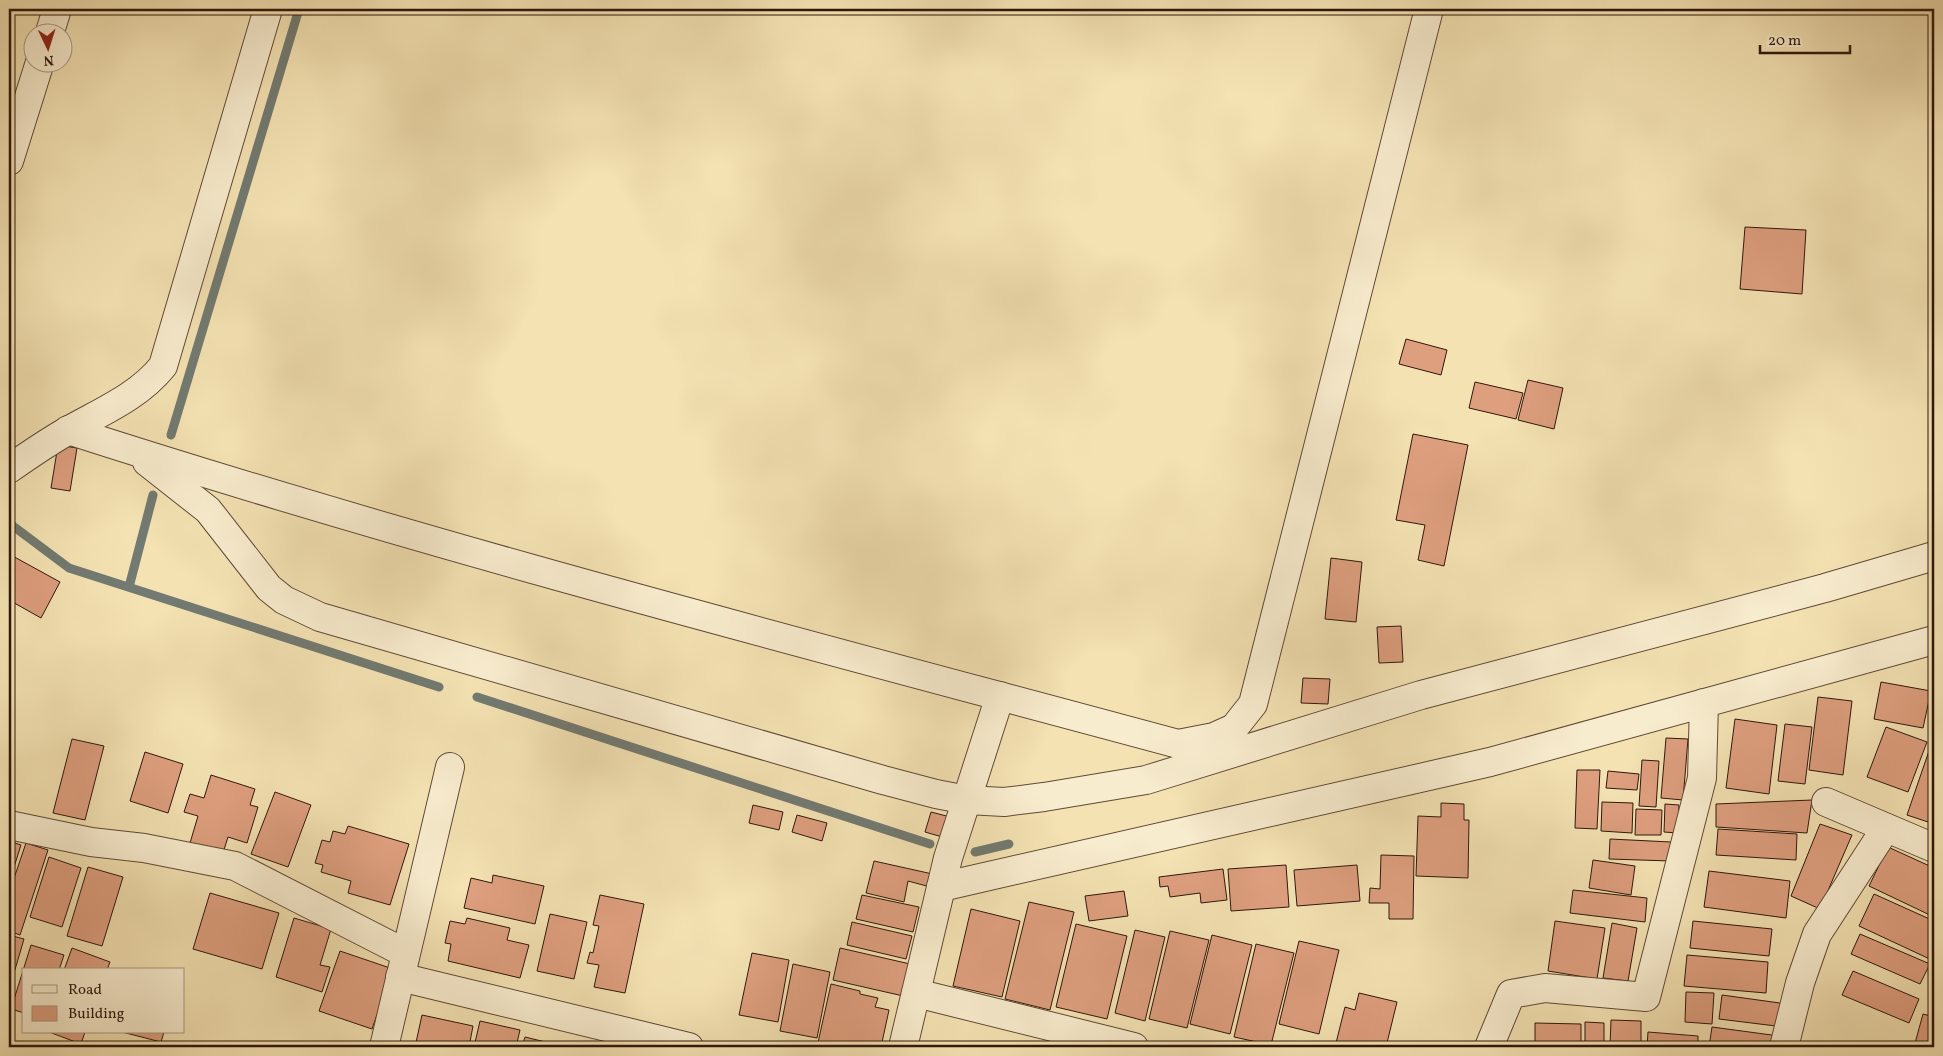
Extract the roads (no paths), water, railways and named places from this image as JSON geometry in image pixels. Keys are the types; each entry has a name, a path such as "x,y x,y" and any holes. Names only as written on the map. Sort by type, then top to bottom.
{"street":[{"path":"53,22 57,9"},
{"path":"9,469 68,430 139,389 153,378 162,366 268,9"},
{"path":"68,430 490,558 1178,744 1214,737 1234,728 1253,704 1428,9"},
{"path":"9,161 37,72"},
{"path":"136,452 208,510 269,588 284,600 303,610 348,625 883,780 967,800 1004,802 1146,780 1421,695 1826,588 1934,556"},
{"path":"941,887 1490,762 1934,640"},
{"path":"902,1047 948,858 1000,696"},
{"path":"1489,1047 1511,994 1545,988 1646,997 1702,778 1704,703"},
{"path":"384,1047 450,767"},
{"path":"1826,802 1934,848"},
{"path":"9,825 91,842 144,848 234,866 402,965 689,1047"},
{"path":"1784,1047 1800,983 1817,934 1886,828"},
{"path":"916,993 1134,1047"}],"waterway":[{"path":"171,435 299,9"},
{"path":"129,587 153,495"},
{"path":"9,523 69,568 439,687"},
{"path":"477,697 930,844"},
{"path":"975,852 1009,844"}]}
